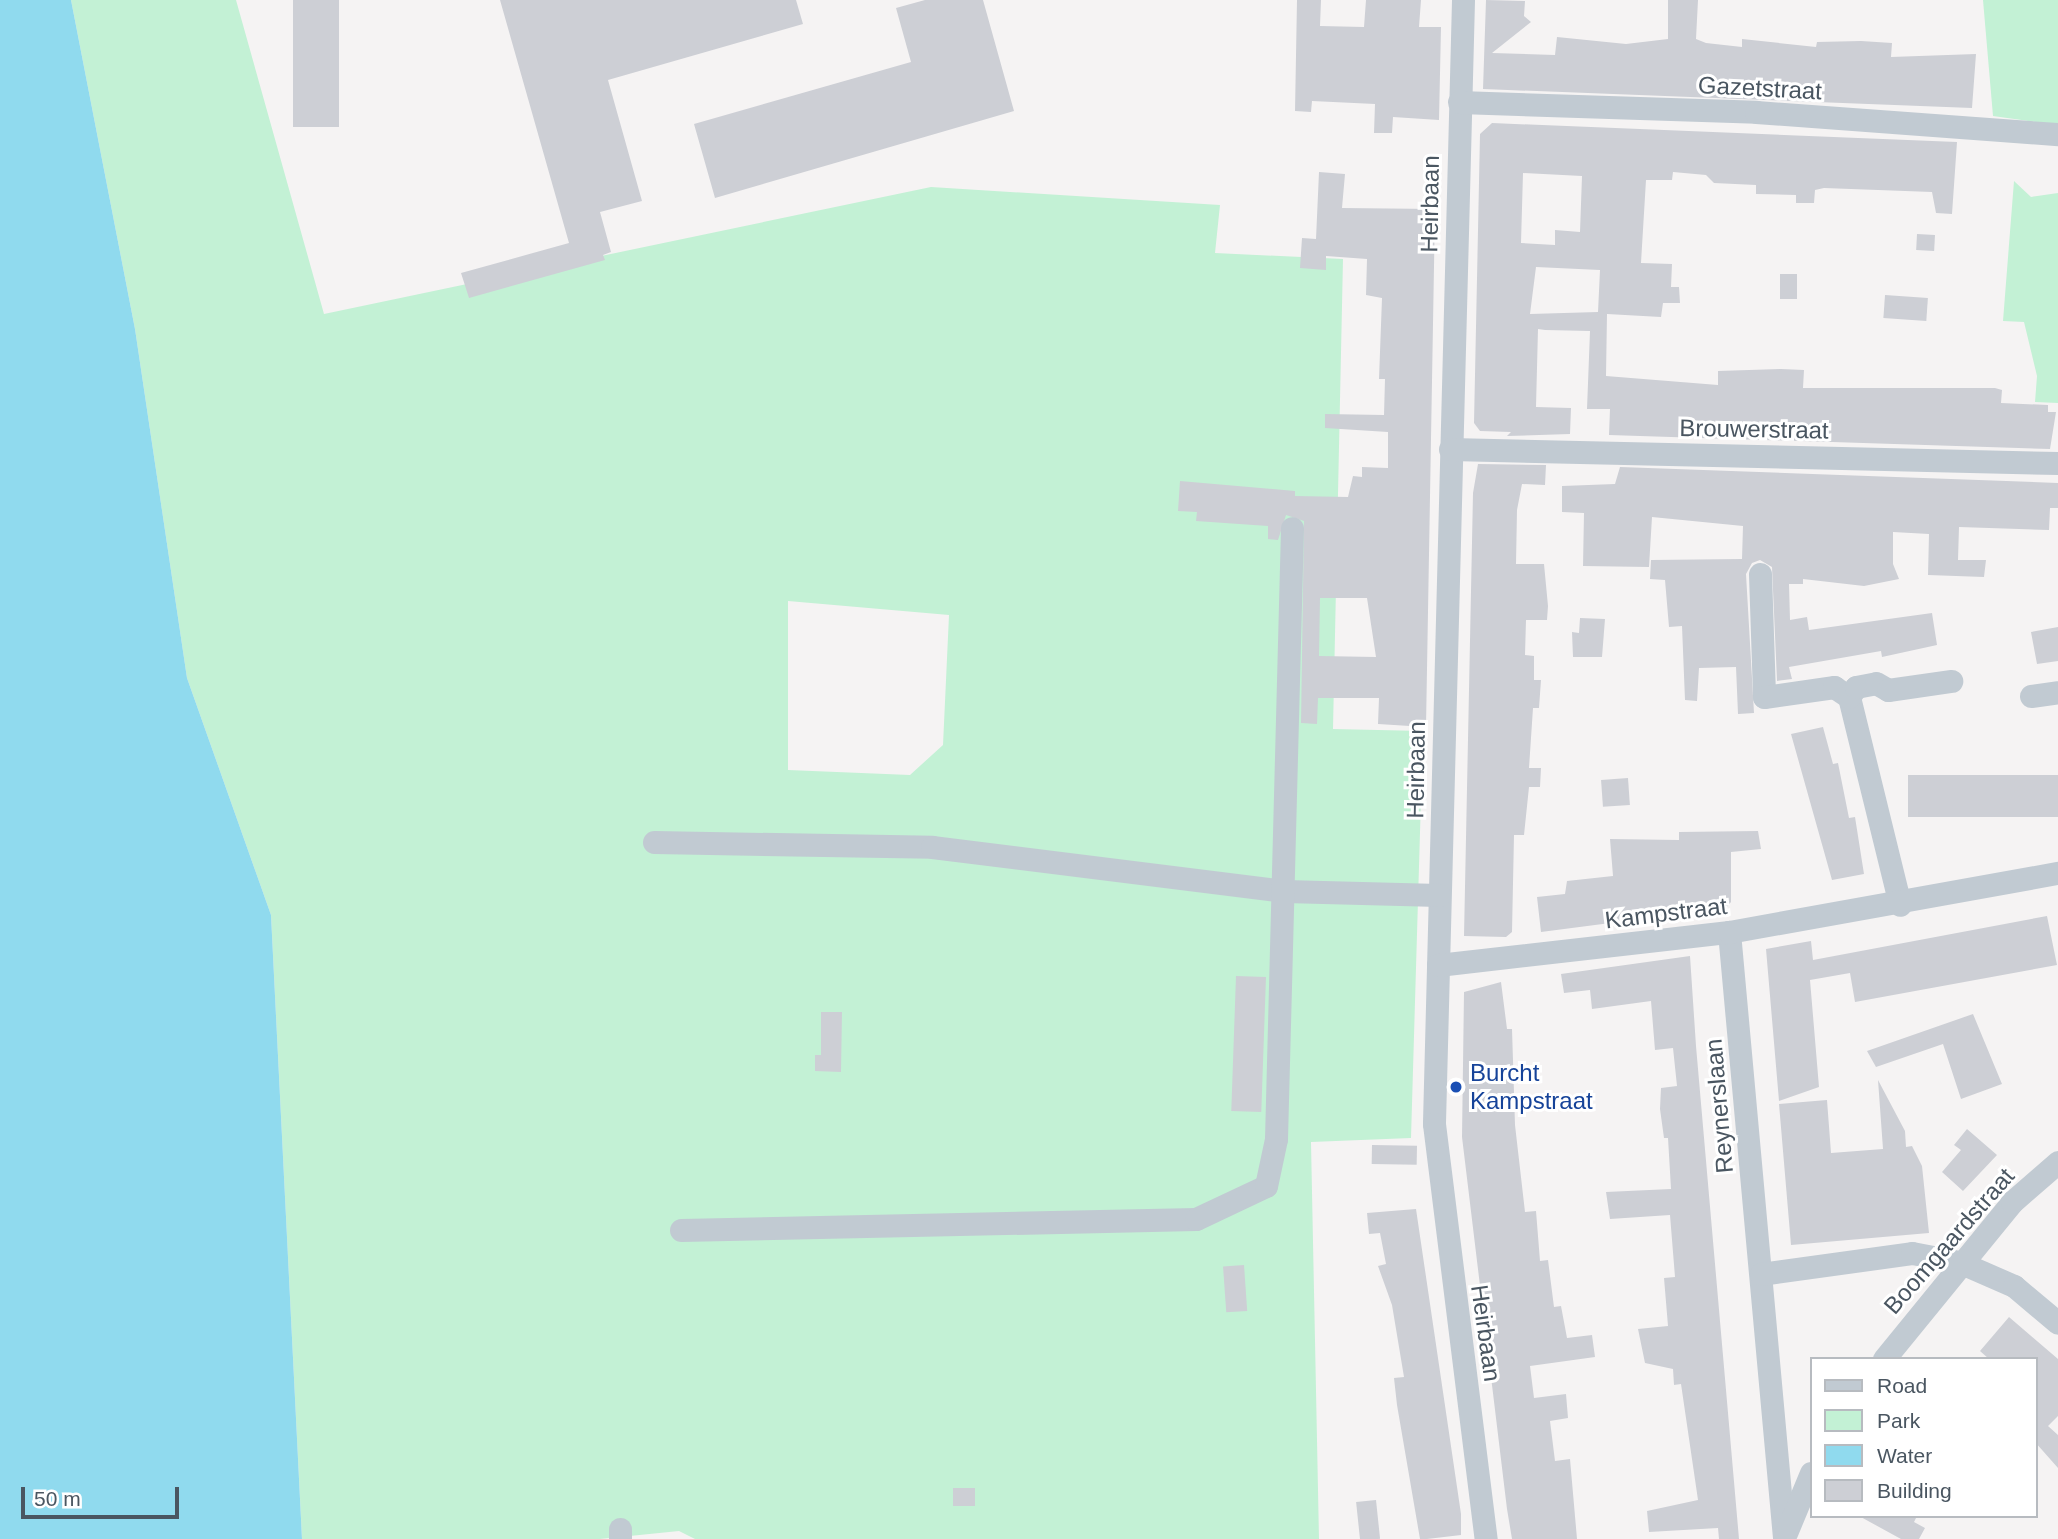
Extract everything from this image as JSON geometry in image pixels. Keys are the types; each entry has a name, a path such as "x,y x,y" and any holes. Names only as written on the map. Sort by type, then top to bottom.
{"street":[{"name":"Heirbaan","path":"1463,0 1439,895 1435,1146 1486,1539"},
{"name":"Gazetstraat","path":"1459,102 1756,112 2058,134"},
{"name":"Brouwerstraat","path":"1450,449 2058,463"},
{"path":"681,1230 1196,1219 1266,1185 1276,1139 1279,911 1284,891 1292,528"},
{"path":"1760,574 1765,698 1834,687 1849,697 1900,905"},
{"path":"1849,697 1856,687 1876,683 1888,690 1951,681"},
{"path":"2031,696 2058,692"},
{"path":"654,842 932,847 1284,891 1439,895"},
{"name":"Kampstraat","path":"1438,965 1730,932 1900,905 2058,873"},
{"name":"Reynerslaan","path":"1730,932 1784,1538"},
{"name":"Boomgaardstraat","path":"1886,1357 1959,1262 2012,1202 2058,1162"},
{"path":"1761,1274 1912,1253 1959,1262 2014,1286 2058,1323"},
{"path":"1784,1538 1810,1475"}],"green space":[{"path":"71,0 236,0 324,314 931,187 1220,205 1215,253 1343,259 1333,729 1423,731 1411,1138 1311,1142 1319,1539 695,1539 679,1531 600,1539 302,1539 271,915 187,678 135,329","holes":["788,601 949,615 943,745 910,775 788,770"]},
{"path":"1983,0 2058,0 2058,125 1993,116"},
{"path":"2014,181 2031,197 2058,193 2058,403 2035,402 2037,376 2024,322 2003,321"}],"water":[{"path":"0,0 71,0 135,329 187,678 271,915 302,1539 0,1539"}],"building":[{"path":"293,0 339,0 339,127 293,127"},
{"path":"500,0 796,0 803,24 608,80 642,201 600,212 611,252 603,255 605,260 469,298 461,273 569,243"},
{"path":"925,0 983,0 1014,111 715,198 694,124 911,62 896,8"},
{"path":"1297,0 1321,0 1320,26 1364,27 1366,0 1421,0 1419,27 1441,27 1439,120 1393,117 1392,133 1374,133 1375,104 1312,101 1311,112 1295,111"},
{"path":"1486,0 1525,1 1524,16 1531,22 1492,53 1555,55 1557,37 1626,44 1668,39 1668,0 1698,0 1696,39 1706,43 1742,47 1742,39 1816,47 1817,42 1861,41 1892,43 1891,57 1976,54 1972,108 1483,89"},
{"path":"1492,123 1957,142 1952,214 1936,213 1932,192 1824,188 1815,190 1814,203 1796,203 1796,195 1756,194 1756,185 1714,183 1706,175 1673,172 1672,180 1646,180 1641,263 1672,264 1671,287 1679,287 1680,303 1663,303 1661,317 1607,314 1606,376 1718,385 1718,371 1781,369 1804,370 1803,388 1995,388 2002,390 2001,403 2048,405 2048,412 2056,412 2050,449 1609,435 1610,409 1587,409 1590,331 1538,329 1536,407 1571,408 1570,434 1507,436 1511,432 1480,431 1474,423 1480,134","holes":["1523,173 1582,176 1580,232 1555,230 1555,245 1521,243","1536,267 1600,270 1598,312 1530,314"]},
{"path":"1319,172 1345,174 1342,208 1435,209 1426,727 1378,724 1379,698 1318,698 1317,724 1301,723 1304,521 1286,515 1278,540 1268,539 1268,526 1196,521 1197,512 1178,511 1180,481 1295,491 1295,496 1348,497 1353,476 1362,477 1362,467 1388,468 1388,432 1325,428 1325,414 1384,415 1385,379 1379,379 1382,298 1366,295 1367,259 1326,256 1326,270 1300,268 1302,238 1316,239","holes":["1320,598 1367,598 1376,657 1319,656"]},
{"path":"1917,234 1935,235 1934,251 1916,250"},
{"path":"1780,274 1797,274 1797,299 1780,299"},
{"path":"1885,295 1928,298 1926,321 1883,318"},
{"path":"1478,464 1546,465 1545,485 1522,484 1517,510 1516,564 1544,564 1548,606 1547,620 1526,620 1525,655 1534,656 1534,680 1541,680 1539,708 1533,708 1529,768 1541,768 1540,787 1529,787 1524,835 1514,835 1512,932 1506,937 1464,936 1473,493"},
{"path":"1620,467 2058,483 2058,508 2050,508 2049,530 1959,527 1958,560 1986,560 1984,577 1928,575 1929,534 1893,532 1893,564 1899,579 1864,586 1803,579 1803,584 1789,584 1790,620 1807,617 1809,630 1932,613 1937,645 1882,657 1881,651 1789,667 1792,679 1777,681 1772,567 1760,560 1752,563 1746,574 1754,713 1738,714 1736,667 1699,668 1697,701 1685,700 1682,626 1669,627 1665,580 1650,579 1651,560 1742,559 1743,526 1652,517 1649,567 1583,566 1584,513 1562,512 1562,486 1615,484"},
{"path":"1580,618 1605,619 1602,657 1573,657 1572,632 1579,633"},
{"path":"2058,627 2058,661 2037,664 2031,632"},
{"path":"1823,727 1833,764 1838,763 1849,818 1855,817 1864,874 1832,880 1791,734"},
{"path":"1908,775 2058,775 2058,817 1908,817"},
{"path":"1628,778 1630,805 1603,807 1601,780"},
{"path":"1758,831 1761,849 1731,852 1731,902 1726,908 1541,932 1537,897 1565,894 1567,881 1613,876 1610,839 1679,840 1679,832"},
{"path":"2047,916 2057,965 1855,1002 1850,973 1810,980 1819,1087 1779,1101 1766,949 1811,941 1813,960"},
{"path":"1690,956 1739,1539 1719,1539 1718,1528 1649,1532 1647,1511 1698,1500 1681,1384 1674,1385 1673,1369 1645,1363 1638,1329 1668,1326 1664,1278 1675,1277 1670,1215 1610,1219 1606,1192 1671,1189 1668,1138 1664,1138 1660,1109 1661,1088 1677,1086 1673,1048 1655,1050 1651,1001 1592,1009 1590,990 1564,993 1561,974"},
{"path":"1236,976 1266,977 1261,1112 1231,1111"},
{"path":"1501,982 1507,1029 1512,1029 1515,1125 1525,1212 1536,1211 1540,1261 1548,1260 1554,1307 1561,1306 1567,1338 1592,1335 1595,1357 1530,1366 1534,1398 1566,1394 1568,1418 1550,1421 1555,1461 1570,1459 1577,1539 1512,1539 1507,1509 1462,1137 1464,992"},
{"path":"821,1012 842,1012 841,1072 815,1071 815,1055 821,1055"},
{"path":"1973,1014 2002,1084 1961,1099 1943,1044 1876,1067 1867,1051"},
{"path":"1878,1080 1905,1131 1906,1147 1912,1146 1922,1166 1929,1233 1791,1245 1779,1104 1827,1100 1831,1153 1883,1149"},
{"path":"1967,1129 1997,1155 1963,1191 1942,1172 1961,1150 1954,1145"},
{"path":"1372,1145 1417,1146 1417,1165 1372,1164"},
{"path":"1416,1209 1461,1514 1461,1535 1427,1539 1420,1539 1397,1405 1394,1378 1404,1377 1392,1305 1378,1266 1386,1264 1380,1233 1369,1234 1367,1213"},
{"path":"1244,1265 1247,1311 1226,1312 1223,1266"},
{"path":"2009,1317 2058,1359 2058,1416 2048,1426 2058,1435 2058,1468 2037,1444 2037,1357 1987,1357 1980,1351"},
{"path":"953,1488 975,1488 975,1506 953,1506"},
{"path":"1376,1500 1380,1539 1360,1539 1356,1502"},
{"path":"1863,1518 1916,1518 1914,1522 1925,1528 1919,1539 1901,1539"}],"place":[{"name":"Burcht Kampstraat","path":"1456,1087"}]}
